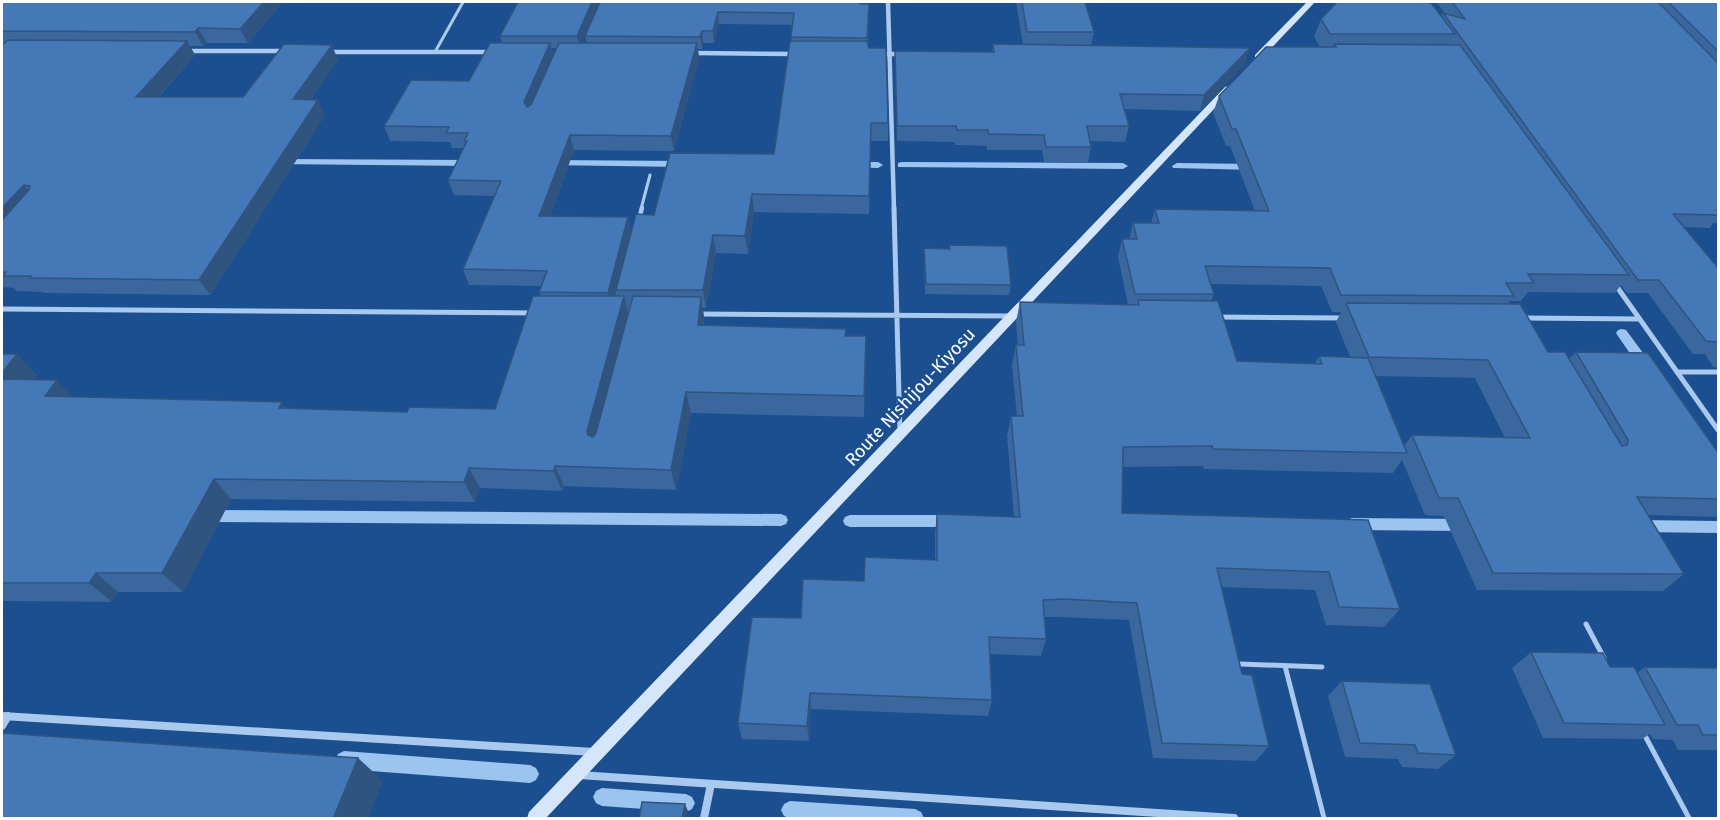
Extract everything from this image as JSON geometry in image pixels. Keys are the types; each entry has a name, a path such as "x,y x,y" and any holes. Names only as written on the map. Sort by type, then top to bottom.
{"main road":[{"path":"1258,58 1311,2"},
{"name":"Route Nishijou-Kiyosu","path":"535,819 900,435 1017,316 1236,80"}],"street":[{"path":"888,2 900,435"},
{"path":"183,51 287,51"},
{"path":"321,52 504,52"},
{"path":"687,53 806,54"},
{"path":"878,54 913,54"},
{"path":"1612,280 1719,430"},
{"path":"2,309 545,313"},
{"path":"694,314 1017,316"},
{"path":"1215,317 1359,318"},
{"path":"1513,318 1640,319"},
{"path":"1677,372 1719,372"},
{"path":"2,726 5,716 598,752"},
{"path":"577,775 1234,819"},
{"path":"704,819 711,784"}],"lane":[{"path":"435,52 464,2"},
{"path":"638,221 650,176"},
{"path":"1525,318 1531,328"},
{"path":"1586,624 1608,664"},
{"path":"1240,664 1322,667"},
{"path":"1285,666 1324,819"},
{"path":"1640,726 1689,819"}],"building":[{"path":"2,2 264,2 240,29 198,28 195,32 2,31"},
{"path":"518,2 592,2 577,36 500,36"},
{"path":"600,2 860,2 860,4 869,4 867,38 791,37 794,13 718,12 713,31 702,31 700,37 585,36"},
{"path":"1022,2 1085,2 1094,32 1027,32"},
{"path":"1337,2 1431,3 1455,34 1330,34 1321,19"},
{"path":"1452,2 1658,2 1719,64 1719,210 1717,210 1719,215 1673,214 1719,269 1719,343 1706,341 1659,280 1638,280 1443,13 1465,19"},
{"path":"1668,2 1719,2 1719,52"},
{"path":"8,40 187,41 136,97 243,97 284,44 332,45 293,99 318,100 199,280 30,278 31,276 3,276 6,272 2,272 2,220 30,186 24,185 2,208 2,45"},
{"path":"790,41 867,41 869,48 886,48 888,123 871,123 869,196 752,194 745,236 713,235 703,290 616,290 636,214 654,215 670,153 774,154"},
{"path":"490,43 550,43 524,102 527,107 531,105 559,43 697,43 671,136 570,135 539,216 628,217 608,293 539,292 547,271 463,269 501,181 448,180 467,141 464,141 468,133 446,133 449,127 384,126 411,80 469,81"},
{"path":"993,44 1250,48 1204,95 1120,94 1129,126 1087,126 1091,147 1046,147 1044,135 989,134 988,130 957,130 956,126 897,126 895,51 994,52"},
{"path":"1334,44 1460,45 1629,275 1528,274 1534,283 1506,283 1514,296 1341,295 1330,268 1205,266 1214,294 1135,294 1122,239 1137,239 1133,223 1159,223 1155,209 1269,211 1236,129 1232,129 1219,96 1266,47 1336,47"},
{"path":"949,245 1007,246 1011,285 926,284 924,248 950,249"},
{"path":"533,296 624,296 587,431 588,435 593,437 633,296 701,297 698,325 846,329 845,336 866,336 864,396 686,392 671,470 555,466 554,471 469,468 464,482 214,479 162,573 96,573 89,583 2,583 2,379 57,380 45,396 282,402 279,408 407,412 409,407 495,409"},
{"path":"1138,300 1218,301 1237,361 1322,364 1319,356 1368,358 1407,453 1213,449 1212,446 1123,447 1122,513 1368,520 1400,609 1339,607 1329,572 1217,568 1242,674 1252,675 1269,746 1162,743 1137,603 1063,599 1043,600 1046,639 989,637 992,700 810,693 807,726 738,723 752,617 801,618 803,579 864,581 865,557 937,560 937,514 1020,517 1011,416 1023,416 1016,345 1024,345 1020,302 1139,305"},
{"path":"1346,303 1520,304 1548,352 1565,352 1622,446 1627,445 1628,440 1576,352 1648,353 1719,454 1719,499 1637,497 1684,574 1493,573 1458,498 1439,498 1412,435 1530,438 1488,360 1369,357"},
{"path":"2,354 17,354 2,373"},
{"path":"1531,652 1603,653 1610,667 1634,667 1665,725 1564,723"},
{"path":"1645,667 1719,668 1719,735 1703,735 1698,725 1677,725"},
{"path":"1342,681 1430,684 1456,755 1418,753 1415,745 1360,743"},
{"path":"2,733 358,758 333,819 2,819"},
{"path":"642,802 685,804 682,819 639,819"}],"waterway":[{"path":"277,162 474,163"},
{"path":"550,163 684,164"},
{"path":"853,165 878,165"},
{"path":"902,165 1123,166"},
{"path":"1177,166 1256,167"},
{"path":"1622,333 1647,368"},
{"path":"205,516 781,520"},
{"path":"850,521 954,521"},
{"path":"1352,524 1464,525"},
{"path":"1637,526 1718,527"},
{"path":"344,760 530,774"},
{"path":"602,797 686,803"},
{"path":"790,810 915,818"}]}
